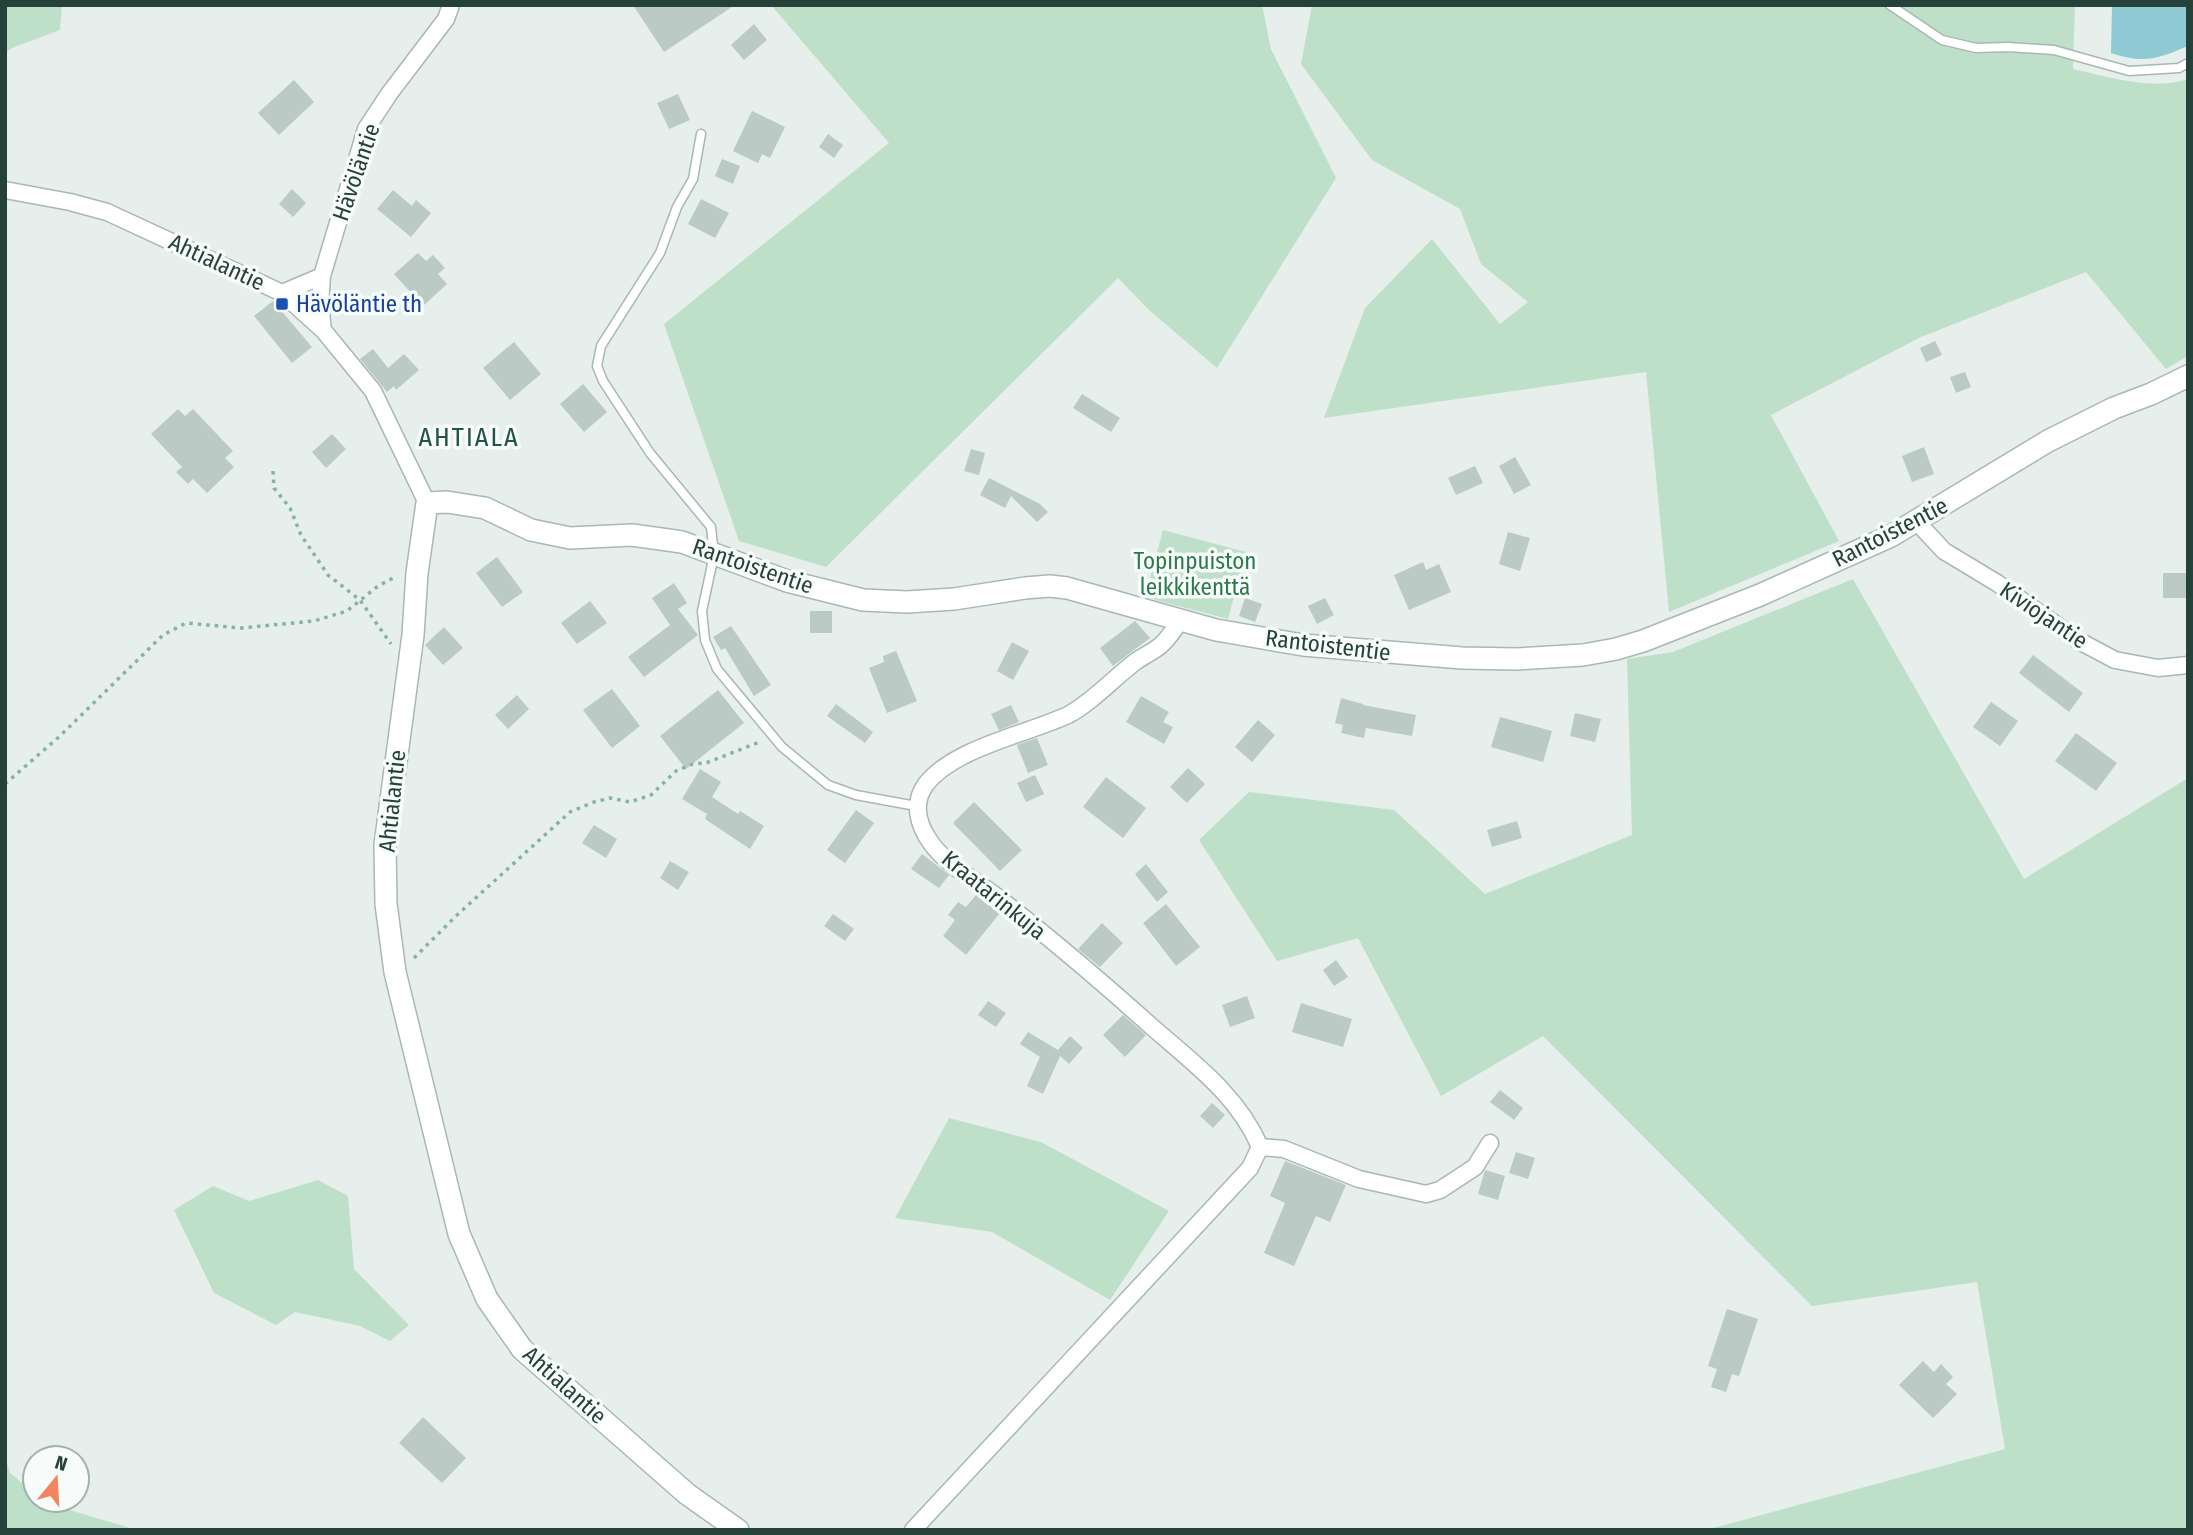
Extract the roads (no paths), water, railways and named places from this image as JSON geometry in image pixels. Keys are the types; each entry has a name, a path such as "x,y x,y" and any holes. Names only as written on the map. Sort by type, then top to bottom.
{"street":[{"name":"Hävöläntie","path":"323,330 320,304 322,276 366,130 446,19 451,5"},
{"name":"Ahtialantie","path":"5,190 107,212 282,293 323,330 373,391 427,503 385,845 386,904 395,972 459,1234 487,1298 522,1349 687,1494 738,1530"},
{"path":"282,293 322,276"},
{"name":"Rantoistentie","path":"427,503 447,502 485,508 531,530 570,538 649,536 682,542 787,581 863,600 907,602 954,599 1001,590 1050,586 1067,588 1216,630 1303,645 1412,656 1516,659 1583,655 1643,641 1749,600 1891,536 2048,442 2114,408 2188,376"},
{"name":"Kiviojantie","path":"1917,522 1944,551 1997,583 2079,641 2115,660 2158,667 2188,665"},
{"path":"916,806 925,786 948,764 1029,728 1069,714 1162,644 1181,620"},
{"name":"Kraatarinkuja","path":"916,806 931,844 1005,902 1208,1076 1237,1106 1251,1126 1259,1147"},
{"path":"913,1530 1250,1168 1259,1147 1283,1149 1359,1179 1426,1195 1440,1190 1475,1167 1490,1143"}],"lane":[{"path":"1890,5 1942,40 1976,48 2054,50 2129,71 2179,68 2188,64"},
{"path":"701,134 693,179 677,207 660,253 601,346 597,366 603,381 650,453 711,527 713,555 702,611 705,640 717,669 782,747 828,785 856,795 916,806"}],"water":[{"path":"2112,5 2188,5 2188,46 2168,54 2142,59 2111,53"}],"place":[{"name":"Hävöläntie th","path":"282,304"}],"district":[{"name":"AHTIALA","path":"469,437"}],"park label":[{"name":"Topinpuiston leikkikenttä","path":"1195,574"}]}
